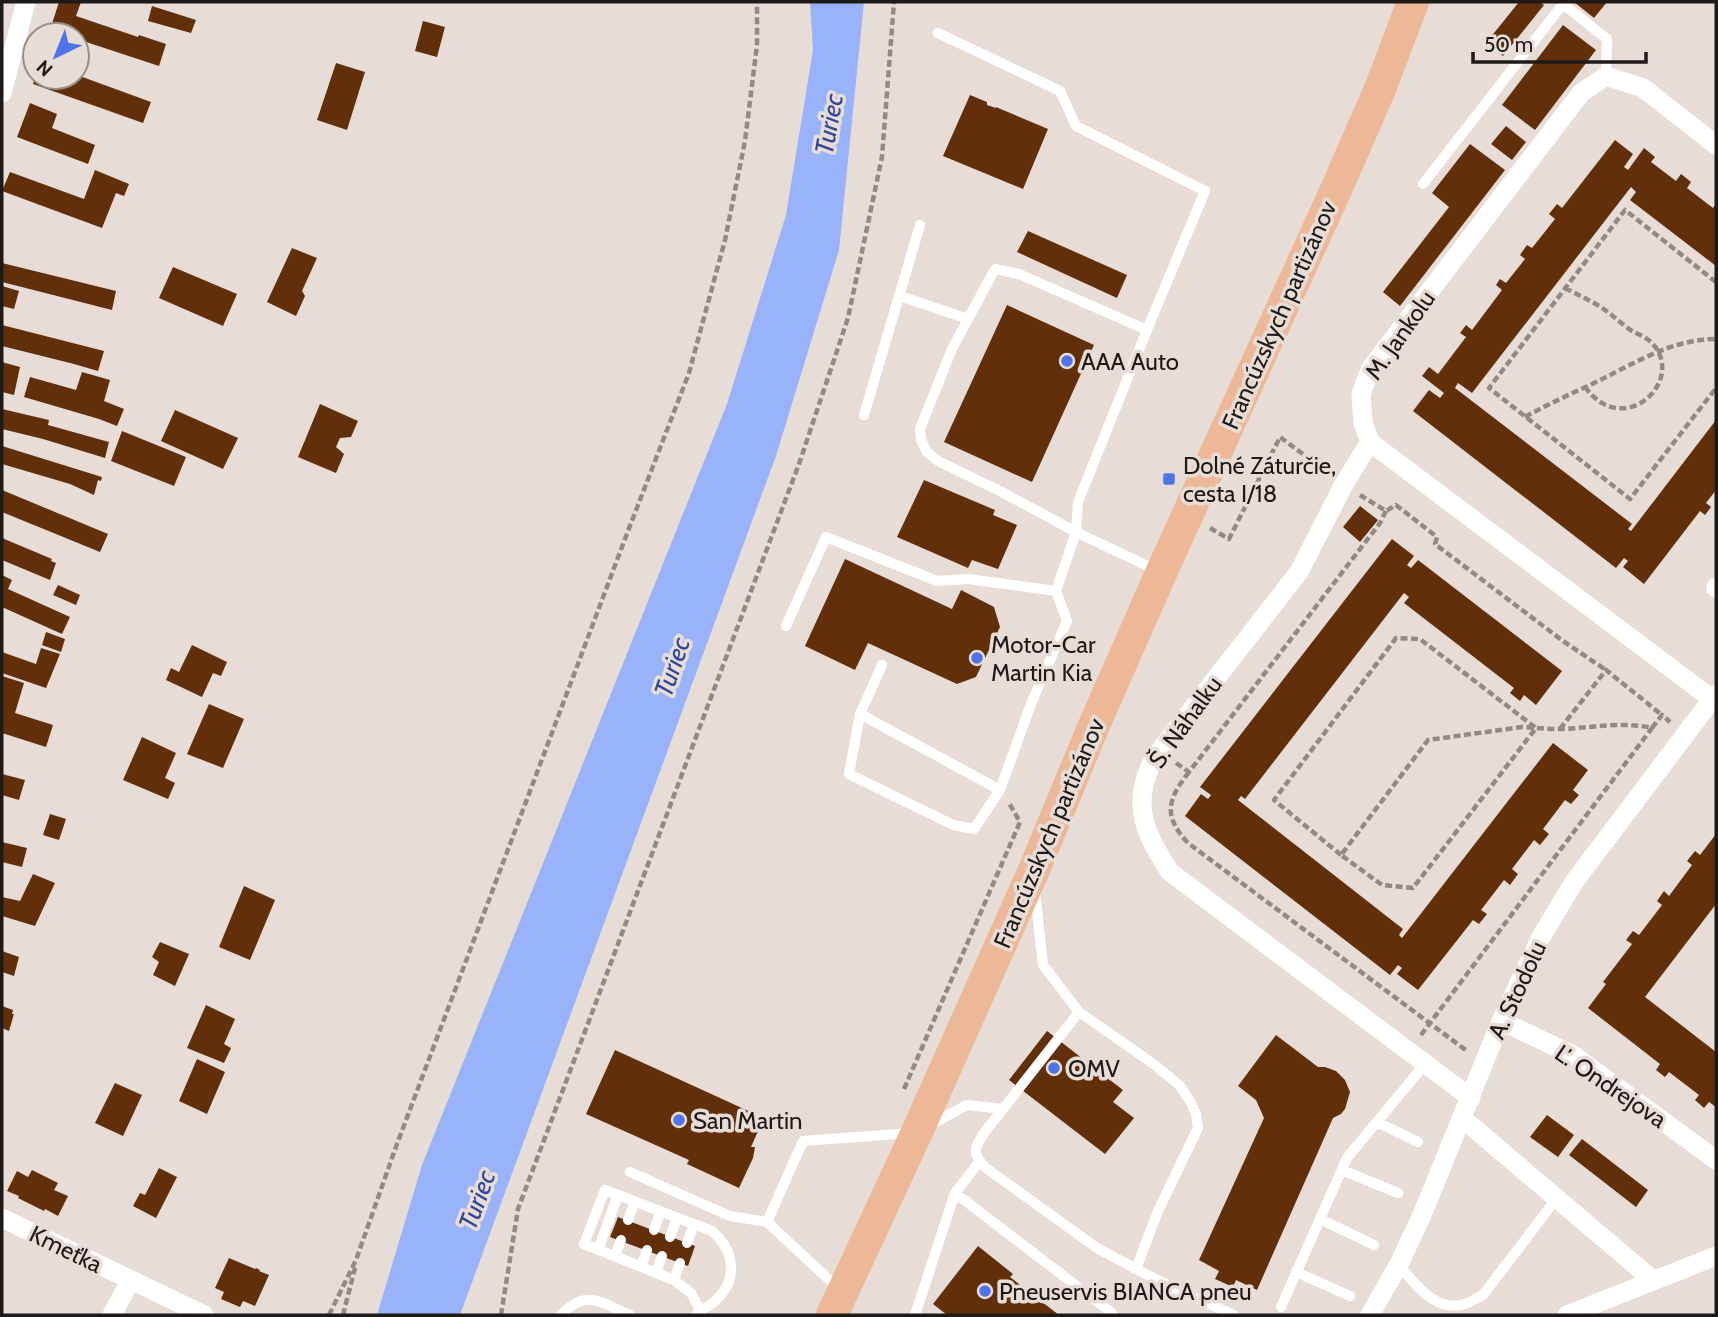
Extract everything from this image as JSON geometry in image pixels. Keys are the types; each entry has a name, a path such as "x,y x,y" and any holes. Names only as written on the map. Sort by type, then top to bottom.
{"main road":[{"name":"Francúzskych partizánov","path":"837,1308 1034,870 1161,573 1380,89 1413,2"}],"street":[{"path":"2,93 26,2"},
{"path":"1606,76 1643,88 1716,145"},
{"name":"M. Jankolu","path":"1370,442 1363,423 1362,394 1371,368 1581,93 1606,76"},
{"path":"1370,442 1714,696"},
{"name":"Š. Náhalku","path":"1370,442 1344,484 1298,572 1149,768 1140,801 1144,827 1170,872 1471,1098"},
{"name":"A. Stodolu","path":"1370,1315 1422,1214 1501,1021 1541,937 1574,882 1714,696"},
{"name":"Ľ. Ondrejova","path":"1501,1021 1573,1055 1716,1160"},
{"path":"1462,1118 1654,1280"},
{"name":"Kmeťka","path":"2,1218 204,1315"},
{"path":"1567,1315 1716,1256"},
{"name":"Kmeťka","path":"112,1315 130,1281"}],"lane":[{"path":"1423,184 1561,3 1607,39 1606,76"},
{"path":"882,665 860,714 849,774 953,825 974,829 1000,790 1031,704 1066,621 1056,591 1076,532 1079,502 1205,191 1076,125 1060,91 938,33"},
{"path":"864,415 920,225"},
{"path":"1147,330 1019,274 995,268 952,349 920,429 921,440 927,452 938,461 1161,573"},
{"path":"900,296 968,319"},
{"path":"786,626 826,537 937,581 968,579 1056,591"},
{"path":"860,714 1000,790"},
{"path":"1034,870 1043,965 1079,1012 1179,1085 1196,1114 1198,1128 1158,1211 1136,1269"},
{"path":"1079,1012 978,1142 976,1152 980,1161 1097,1248 1180,1291 1234,1315"},
{"path":"1281,1307 1347,1158 1425,1064"},
{"path":"767,1222 803,1140 917,1132 967,1104 1003,1109"},
{"path":"1377,1122 1418,1142"},
{"path":"915,1315 955,1193 980,1161"},
{"path":"1342,1170 1398,1193"},
{"path":"630,1172 730,1216 767,1222 837,1308"},
{"path":"605,1190 635,1201 712,1231 722,1240 732,1262 730,1276 724,1290 713,1303 698,1312 686,1287 584,1244 605,1190"},
{"path":"955,1193 1112,1313"},
{"path":"598,1250 618,1195"},
{"path":"1398,1264 1425,1294 1444,1305 1466,1304 1483,1295 1557,1198"},
{"path":"628,1220 635,1201"},
{"path":"654,1230 661,1211"},
{"path":"670,1237 677,1217"},
{"path":"1320,1219 1374,1245"},
{"path":"687,1243 694,1224"},
{"path":"615,1256 621,1241"},
{"path":"641,1266 647,1250"},
{"path":"656,1273 662,1256"},
{"path":"674,1280 680,1263"},
{"path":"1296,1272 1350,1296"},
{"path":"561,1315 579,1301 590,1298 630,1315"}],"path":[{"path":"329,1315 356,1260 397,1144 690,373 725,240 745,141 757,45 757,2"},
{"path":"500,1315 518,1209 799,464 848,318 883,157 894,2"},
{"path":"1716,282 1625,210 1489,388 1630,499 1716,387"},
{"path":"1565,288 1595,304 1631,331 1642,335 1658,352 1661,373 1659,383 1646,400 1637,405 1627,408 1607,406 1598,402 1585,387"},
{"path":"1525,416 1658,352 1681,343 1716,339"},
{"path":"1188,515 1229,539 1280,437 1385,512"},
{"path":"1484,1063 1188,844 1172,820 1171,803 1176,789 1380,523 1385,512 1396,505 1437,537 1435,544 1563,641 1606,670 1685,734"},
{"path":"1396,638 1420,639 1536,728 1413,888 1381,885 1274,800 1396,638"},
{"path":"1560,729 1606,670"},
{"path":"1408,1051 1662,715"},
{"path":"1341,855 1428,740 1522,727 1560,729 1636,724 1652,728"},
{"path":"1161,751 1189,772"},
{"path":"900,1097 1020,822 1000,790"},
{"path":"343,1315 356,1260"}],"water":[{"name":"Turiec","path":"810,2 864,2 839,250 776,456 460,1315 377,1315 422,1165 727,404 786,215 813,50"}],"building":[{"path":"59,2 81,2 76,16 91,21 53,21"},
{"path":"1519,2 1540,2 1544,5 1503,56 1486,43"},
{"path":"1574,2 1607,2 1594,18"},
{"path":"152,6 196,20 191,33 148,21"},
{"path":"91,21 166,44 159,66 91,44"},
{"path":"423,21 445,27 437,57 415,51"},
{"path":"1563,25 1596,50 1535,130 1502,105"},
{"path":"336,63 365,72 347,130 317,120"},
{"path":"91,80 151,102 143,123 53,91 91,91"},
{"path":"970,95 987,102 987,105 1048,129 1023,189 943,156"},
{"path":"30,103 57,114 52,128 95,145 88,164 17,137"},
{"path":"1506,126 1526,142 1512,160 1491,144"},
{"path":"1615,140 1633,154 1624,167 1628,170 1644,148 1655,157 1651,162 1676,181 1681,174 1691,182 1687,188 1713,208 1716,204 1716,266 1630,200 1636,192 1631,187 1472,393 1458,383 1455,388 1632,524 1628,529 1631,531 1716,420 1716,490 1706,503 1711,507 1705,515 1700,511 1644,584 1623,567 1628,561 1624,558 1616,568 1413,411 1429,390 1440,398 1444,393 1422,376 1429,367 1438,374 1466,337 1460,333 1466,325 1472,330 1502,290 1496,285 1500,279 1506,283 1525,259 1520,255 1527,245 1532,248 1555,219 1549,214 1557,204 1562,208"},
{"path":"1470,144 1505,170 1400,306 1383,292 1449,207 1432,193"},
{"path":"95,170 129,184 124,196 116,193 102,228 2,191 10,172 84,199"},
{"path":"1028,231 1127,275 1117,298 1017,252"},
{"path":"292,248 317,258 302,291 305,296 296,316 267,302"},
{"path":"2,263 116,291 112,310 2,282"},
{"path":"173,267 237,294 223,326 159,298"},
{"path":"2,286 19,291 14,309 2,306"},
{"path":"1007,305 1094,345 1032,482 944,442"},
{"path":"2,325 104,351 98,371 2,346"},
{"path":"2,362 20,367 14,395 2,392"},
{"path":"82,372 110,380 104,401 124,409 117,426 24,397 30,377 76,390"},
{"path":"320,404 358,421 351,437 340,438 336,447 344,454 336,473 298,457"},
{"path":"2,409 49,420 48,425 109,442 105,458 2,429"},
{"path":"175,410 238,438 223,469 161,441"},
{"path":"122,431 186,457 174,486 111,461"},
{"path":"2,446 102,477 101,481 98,480 94,495 70,484 2,464"},
{"path":"924,480 995,510 993,515 1017,525 998,569 972,560 968,568 897,537"},
{"path":"2,490 108,534 100,552 2,512"},
{"path":"1360,506 1378,520 1360,542 1343,527"},
{"path":"2,538 52,559 51,561 56,563 50,580 2,560"},
{"path":"1392,539 1414,556 1407,565 1411,568 1418,560 1562,671 1536,705 1524,695 1520,701 1510,693 1514,688 1404,603 1409,597 1404,593 1245,799 1241,796 1238,800 1403,929 1399,935 1402,938 1553,743 1588,770 1573,790 1579,795 1571,804 1565,800 1543,829 1549,834 1540,845 1534,840 1512,869 1518,874 1510,885 1504,880 1481,910 1487,914 1479,924 1473,920 1418,990 1397,974 1402,968 1398,965 1390,975 1185,816 1201,794 1208,799 1211,795 1200,787"},
{"path":"845,559 952,609 961,590 994,607 1000,627 976,677 957,684 868,643 855,670 805,646"},
{"path":"2,575 12,580 8,589 70,617 62,634 2,607"},
{"path":"58,585 80,595 76,605 53,595"},
{"path":"46,632 65,639 61,652 42,645"},
{"path":"192,645 227,662 221,676 213,673 202,697 166,680 171,668 179,672"},
{"path":"41,648 60,654 46,688 2,673 2,652 36,664"},
{"path":"2,676 24,683 15,713 53,725 46,747 2,733"},
{"path":"209,704 244,719 223,768 187,754"},
{"path":"142,737 176,753 165,778 175,783 168,799 123,780"},
{"path":"2,774 25,780 19,800 2,795"},
{"path":"50,814 66,819 59,840 43,835"},
{"path":"1716,834 1716,904 1645,997 1716,1052 1716,1107 1709,1102 1704,1108 1695,1100 1699,1095 1669,1072 1665,1077 1656,1070 1660,1064 1588,1008 1606,984 1603,982 1632,944 1626,940 1633,931 1639,935 1662,905 1657,901 1664,891 1669,896 1692,865 1687,861 1695,851 1700,855"},
{"path":"2,842 27,848 22,867 2,862"},
{"path":"33,874 55,883 35,926 2,916 2,897 20,901"},
{"path":"244,886 275,900 250,960 219,947"},
{"path":"160,942 189,954 175,986 153,975 159,962 152,957"},
{"path":"2,951 19,957 14,976 2,972"},
{"path":"206,1005 235,1019 224,1044 231,1048 224,1063 187,1048"},
{"path":"2,1006 13,1010 9,1031 2,1028"},
{"path":"1047,1031 1123,1090 1113,1102 1134,1118 1105,1154 1009,1080"},
{"path":"1276,1035 1318,1067 1336,1071 1345,1080 1350,1092 1345,1109 1333,1118 1257,1290 1236,1280 1233,1287 1215,1279 1219,1271 1199,1260 1264,1118 1256,1100 1238,1086"},
{"name":"San Martin","path":"615,1050 755,1114 753,1118 762,1122 751,1147 755,1147 753,1158 739,1188 687,1164 689,1160 586,1114"},
{"path":"197,1059 225,1072 207,1114 179,1101"},
{"path":"115,1083 142,1095 123,1136 95,1123"},
{"path":"1547,1115 1574,1135 1558,1157 1530,1137"},
{"path":"1582,1139 1648,1190 1636,1207 1569,1155"},
{"path":"159,1168 177,1177 156,1218 133,1206 140,1193 145,1195"},
{"path":"32,1170 58,1183 54,1190 68,1196 58,1216 7,1191 17,1171 28,1177"},
{"path":"618,1217 695,1246 688,1266 610,1237"},
{"name":"Pneuservis BIANCA pneu","path":"978,1246 1013,1274 1010,1277 1059,1315 947,1315 933,1304"},
{"path":"229,1258 269,1275 255,1306 243,1301 240,1307 221,1299 224,1292 215,1288"}],"place":[{"name":"AAA Auto","path":"1067,361"},
{"name":"Dolné Záturčie, cesta I/18","path":"1169,479"},
{"name":"Motor-Car Martin Kia","path":"977,658"},
{"name":"OMV","path":"1054,1068"},
{"name":"San Martin","path":"679,1120"},
{"name":"Pneuservis BIANCA pneu","path":"985,1291"}]}
